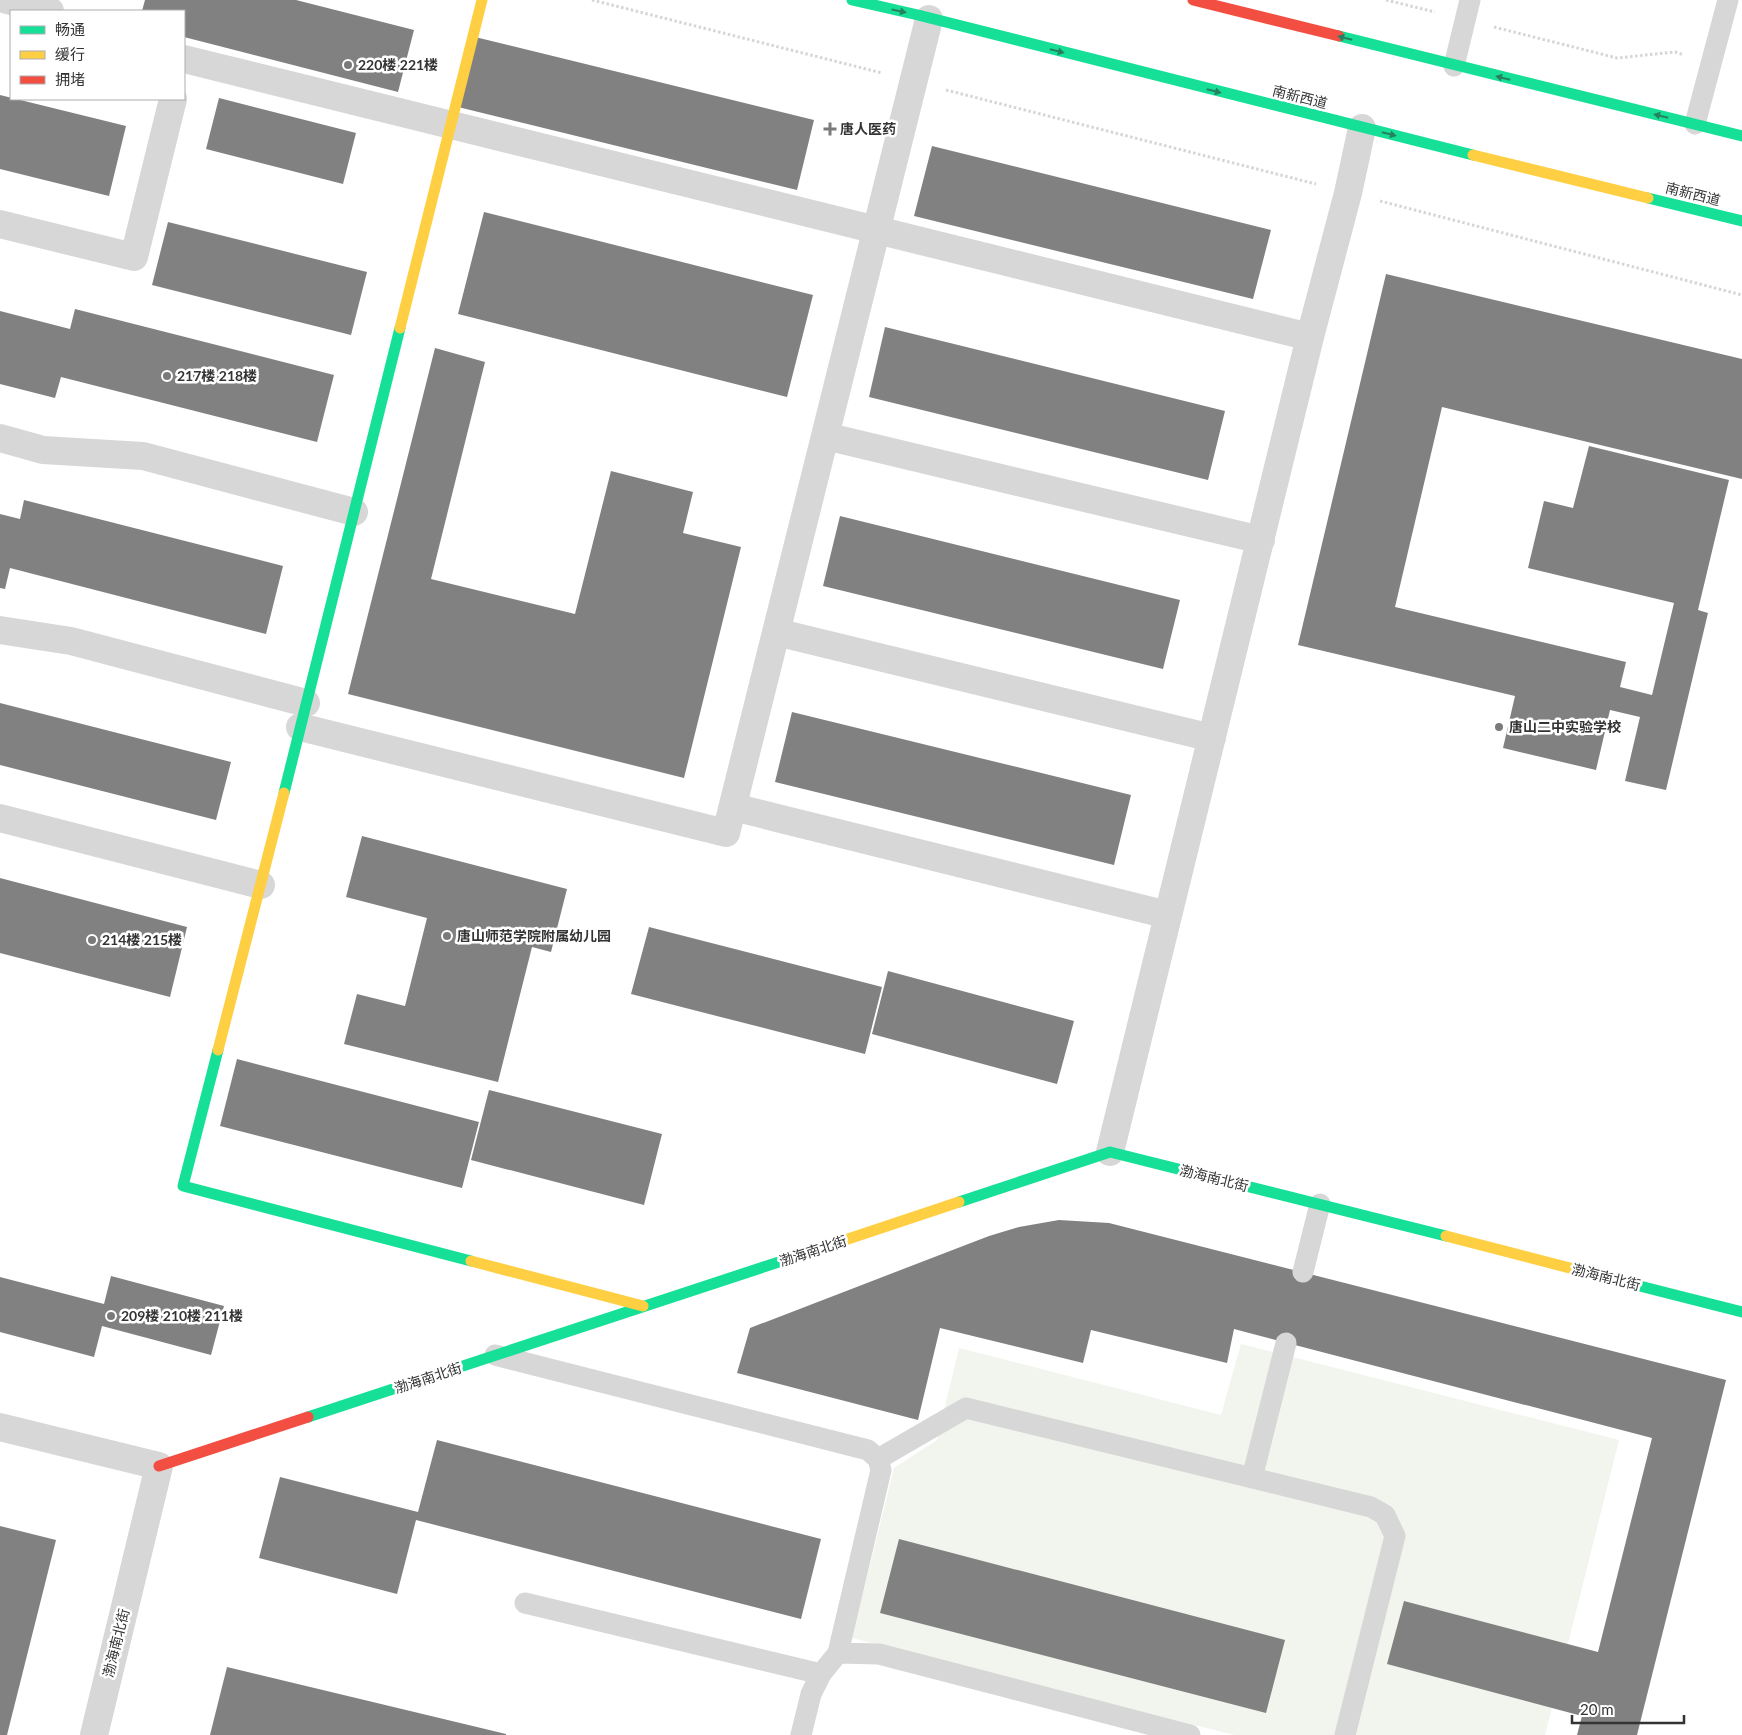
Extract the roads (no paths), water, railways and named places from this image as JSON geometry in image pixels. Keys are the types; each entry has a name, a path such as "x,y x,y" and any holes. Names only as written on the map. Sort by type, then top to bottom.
{"street":[{"path":"7,0 46,10"},
{"path":"482,0 261,885 183,1186 643,1306"},
{"name":"南新西道","path":"852,0 876,3 929,19 1742,221"},
{"path":"1193,0 1742,136"},
{"path":"0,630 71,641 303,715 726,833 929,19"},
{"path":"185,59 1310,337"},
{"path":"0,224 134,257 173,100"},
{"path":"1110,1152 1310,337 1348,193 1362,128"},
{"path":"825,436 1261,540"},
{"path":"0,438 43,450 143,456 354,512"},
{"path":"776,632 1212,738"},
{"path":"732,807 1168,915"},
{"path":"0,818 261,885"},
{"name":"渤海南北街","path":"94,1735 159,1466 1110,1152 1742,1312"},
{"path":"0,1426 159,1466"}],"lane":[{"path":"1695,124 1728,0"},
{"path":"1454,66 1468,10"},
{"path":"1303,1272 1320,1204"},
{"path":"1252,1478 1286,1343"},
{"path":"495,1356 868,1450 878,1459 880,1470 838,1652 821,1674 811,1694 801,1735"},
{"path":"878,1459 966,1408 1371,1507 1385,1515 1394,1536 1345,1735"},
{"path":"526,1603 821,1674"},
{"path":"838,1652 880,1654 1190,1735"}],"place":[{"name":"220楼 221楼","path":"348,65"},
{"name":"唐人医药","path":"830,129"},
{"name":"217楼 218楼","path":"167,376"},
{"name":"唐山二中实验学校","path":"1499,727"},
{"name":"唐山师范学院附属幼儿园","path":"447,936"},
{"name":"214楼 215楼","path":"92,940"},
{"name":"209楼 210楼 211楼","path":"111,1316"}]}
